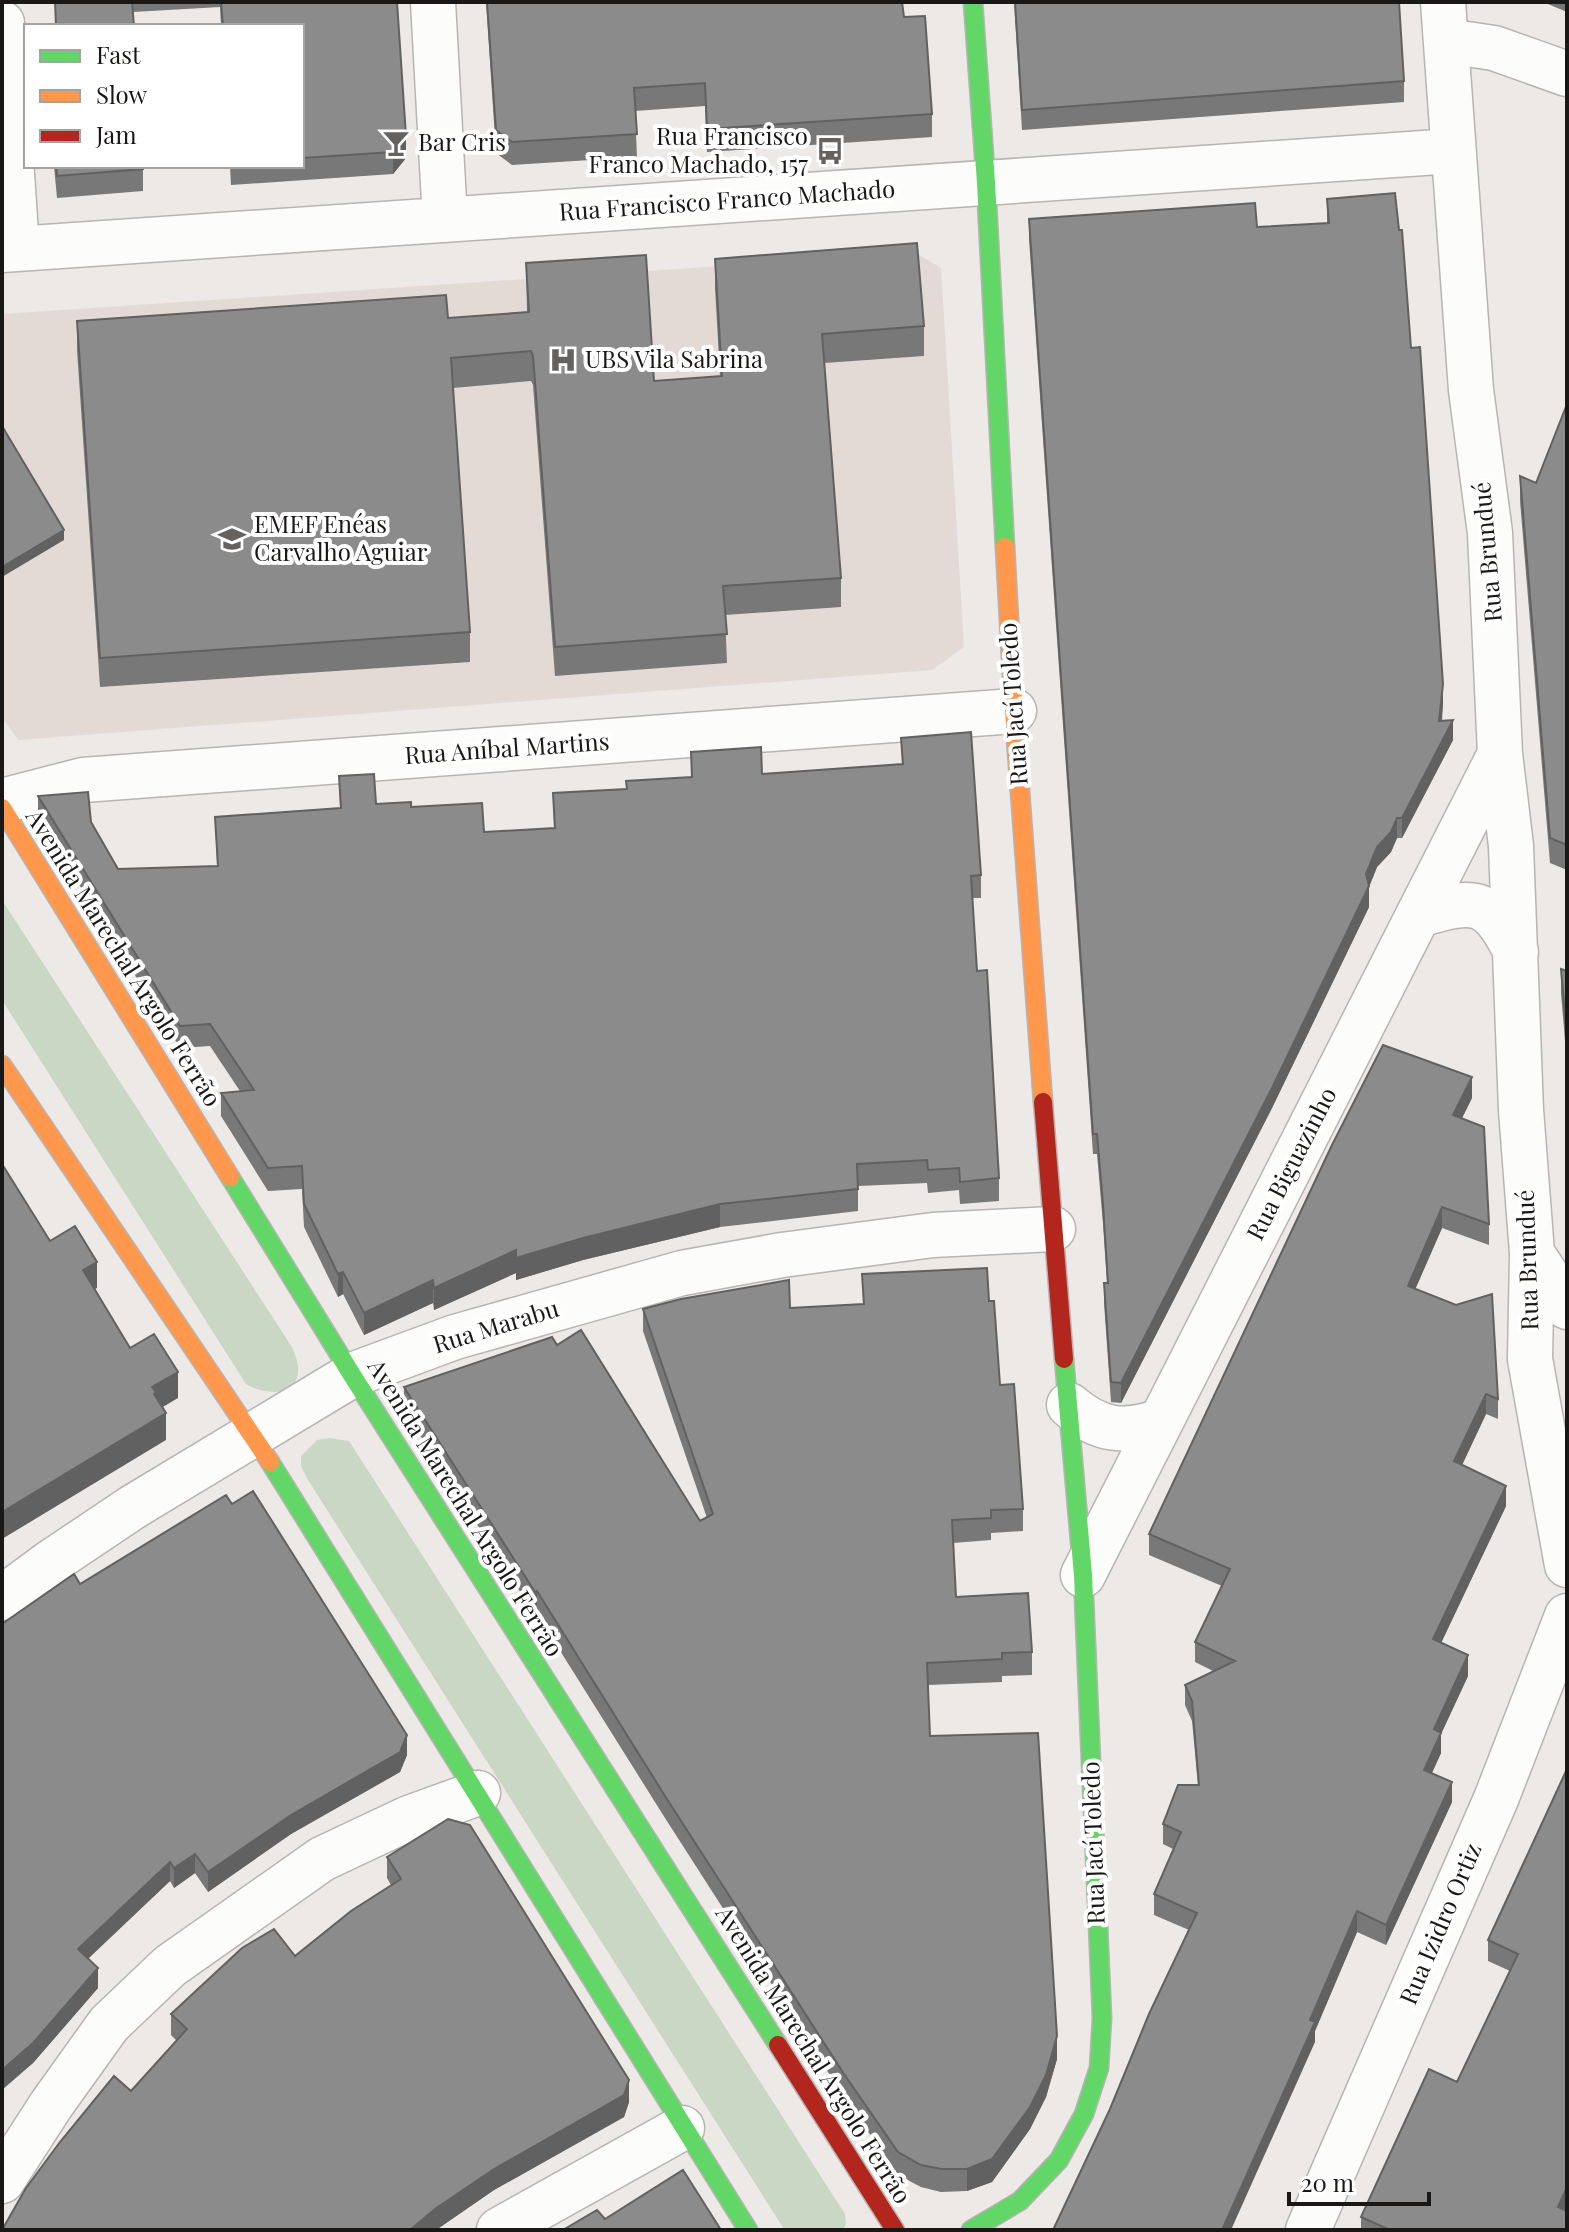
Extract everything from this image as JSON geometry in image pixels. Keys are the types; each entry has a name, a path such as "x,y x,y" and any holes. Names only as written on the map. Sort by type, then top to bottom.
{"street":[{"path":"433,2 445,220"},
{"name":"Rua Jací Toledo","path":"971,2230 1020,2201 1059,2160 1084,2114 1099,2068 1102,2018 1083,1575 1014,711 986,183 973,2"},
{"path":"1445,22 1494,48 1567,74"},
{"name":"Rua Brundué","path":"1445,22 1471,390 1490,533 1500,754 1511,846 1521,1110 1532,1253 1530,1359 1558,1464 1567,1565"},
{"path":"2,23 10,250"},
{"name":"Rua Francisco Franco Machado","path":"10,250 1453,151"},
{"name":"Rua Aníbal Martins","path":"2,801 83,780 1014,711"},
{"name":"Rua Biguazinho","path":"1083,1575 1500,754"},
{"name":"Avenida Marechal Argolo Ferrão","path":"2,808 352,1375 895,2230"},
{"name":"Rua Brundué","path":"1419,915 1466,904 1488,910 1502,924 1516,952"},
{"path":"2,1065 252,1435 748,2230"},
{"name":"Rua Marabu","path":"2,1598 133,1507 352,1375 455,1337 682,1273 782,1255 933,1235 1053,1229"},
{"path":"1532,1253 1567,1307"},
{"path":"1069,1405 1087,1421 1103,1427 1127,1429 1161,1421"},
{"name":"Rua Izidro Ortiz","path":"1308,2230 1496,1799 1567,1616"},
{"path":"2,2181 109,2024 170,1966 322,1859 409,1818 478,1793"},
{"path":"499,2230 682,2128"}],"shaded area":[{"path":"916,253 941,268 964,647 932,670 18,740 2,717 2,314"}],"green space":[{"path":"2,900 292,1347 298,1369 296,1381 291,1387 269,1392 246,1384 2,1000"},
{"path":"330,1438 349,1441 845,2214 843,2230 784,2229 308,1480 301,1466 301,1456 317,1440"}],"building":[{"path":"55,2 132,2 134,24 56,24"},
{"path":"221,2 397,2 406,136 393,152 304,158 304,24 223,24"},
{"path":"487,2 902,2 904,17 925,16 932,114 707,129 705,83 634,88 637,134 512,142 496,130"},
{"path":"1015,2 1399,2 1404,81 1022,110"},
{"path":"56,168 143,168 143,169 57,176"},
{"path":"1395,193 1399,230 1402,230 1411,348 1420,347 1443,684 1439,721 1453,720 1402,818 1397,818 1391,832 1377,847 1366,874 1369,886 1272,1088 1121,1383 1111,1382 1104,1283 1108,1283 1103,1204 1097,1134 1093,1134 1029,219 1255,203 1257,227 1329,223 1327,199"},
{"path":"917,243 924,326 822,334 841,578 723,586 727,634 555,647 533,356 531,351 451,358 470,632 100,658 77,321 446,295 448,318 529,312 526,263 646,255 654,381 722,376 715,259"},
{"path":"1567,404 1567,845 1550,838 1520,476 1536,483"},
{"path":"2,426 64,530 2,567"},
{"path":"971,732 981,875 971,876 977,971 987,970 999,1178 960,1182 959,1168 928,1170 927,1160 857,1164 858,1189 720,1204 516,1258 516,1250 434,1288 433,1280 364,1313 343,1272 338,1274 304,1204 302,1166 268,1168 221,1093 254,1090 210,1024 180,1026 38,796 88,792 91,822 118,869 218,866 215,817 341,808 339,776 374,774 376,804 411,802 411,807 482,803 484,832 555,828 553,793 627,789 626,781 692,777 691,752 761,747 762,774 903,764 901,738"},
{"path":"1561,969 1567,971 1567,1041"},
{"path":"1383,1045 1472,1077 1453,1115 1484,1127 1489,1224 1442,1207 1408,1286 1456,1305 1492,1294 1498,1399 1486,1394 1454,1461 1506,1486 1433,1639 1468,1655 1434,1729 1441,1733 1424,1770 1452,1782 1386,1925 1357,1911 1310,2020 1315,2022 1222,2230 1053,2230 1197,1913 1154,1894 1181,1832 1163,1824 1178,1785 1199,1785 1192,1701 1185,1685 1235,1661 1195,1642 1230,1569 1149,1534 1332,1145"},
{"path":"2,1164 50,1241 75,1226 97,1262 83,1270 130,1348 154,1334 178,1372 152,1387 166,1413 2,1512"},
{"path":"987,1268 989,1301 994,1301 1000,1385 1014,1384 1023,1509 991,1510 991,1518 952,1520 956,1597 1028,1593 1032,1652 1002,1653 1002,1659 927,1663 930,1736 1038,1733 1057,2036 1046,2075 1030,2107 992,2159 967,2169 941,2169 921,2165 898,2152 844,2074 404,1387 552,1337 557,1345 581,1330 700,1521 713,1514 643,1309 681,1299 789,1280 790,1308 864,1304 862,1274"},
{"path":"253,1491 407,1735 400,1752 291,1815 208,1872 195,1854 174,1868 170,1862 78,1949 98,1968 33,2043 2,2070 2,1624 74,1574 80,1584 226,1495 232,1504"},
{"path":"1567,1769 1567,2187 1558,2207 1567,2211 1567,2230 1387,2230 1361,2217 1429,2069 1457,2082 1518,1954 1488,1940"},
{"path":"448,1819 470,1825 629,2080 624,2095 494,2169 410,2230 2,2230 26,2188 114,2076 131,2091 187,2029 171,2014 242,1948 274,1929 295,1956 351,1911 401,1879 387,1857"},
{"path":"683,2170 721,2230 563,2230 597,2210 605,2219"}],"traffic: fast":[{"path":"973,2 1005,547"},
{"path":"230,1177 352,1375 778,2045"},
{"path":"971,2230 1020,2201 1059,2160 1084,2114 1099,2068 1102,2018 1083,1575 1064,1359"},
{"path":"270,1462 748,2230"}],"traffic: slow":[{"path":"1005,547 1043,1102"},
{"path":"2,808 230,1177"},
{"path":"2,1065 270,1462"}],"traffic: jam":[{"path":"1043,1102 1064,1359"},
{"path":"778,2045 895,2230"}],"place":[{"name":"Bar Cris","path":"396,143"},
{"name":"Rua Francisco Franco Machado, 157","path":"830,151"},
{"name":"UBS Vila Sabrina","path":"563,360"},
{"name":"EMEF Enéas Carvalho Aguiar","path":"232,539"}]}
